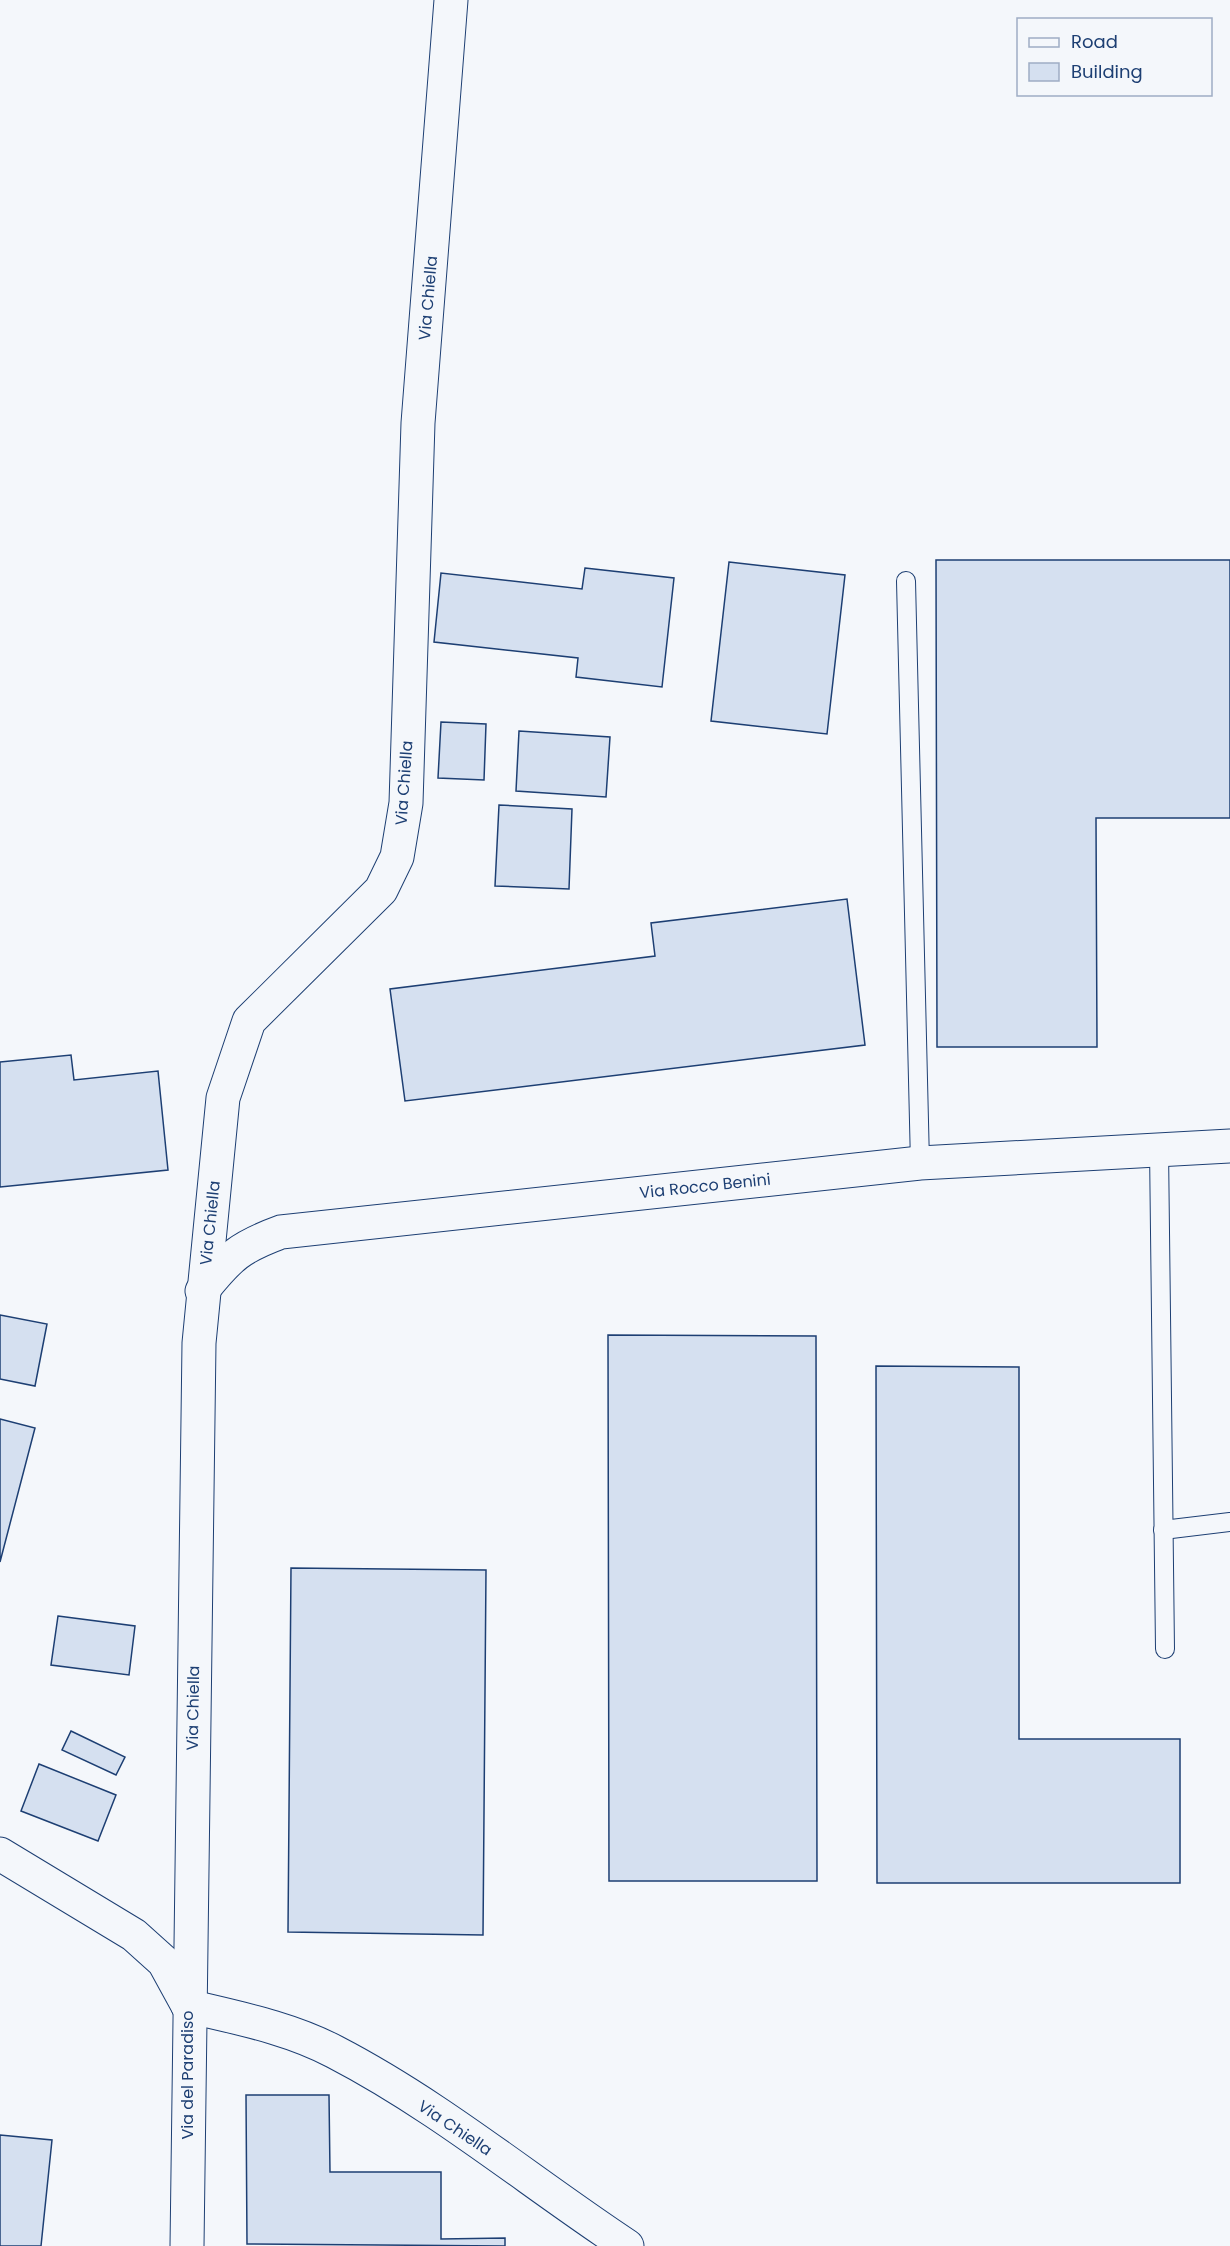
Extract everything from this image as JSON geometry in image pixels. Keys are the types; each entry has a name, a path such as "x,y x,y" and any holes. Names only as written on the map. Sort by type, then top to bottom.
{"street":[{"name":"Via Chiella","path":"451,0 418,423 406,803 397,857 381,890 249,1021 223,1098 202,1291 199,1343 188,2006 267,2025 334,2051 416,2100 627,2246"},
{"name":"Via Rocco Benini","path":"202,1291 224,1263 247,1244 281,1233 920,1163 1159,1148 1230,1146"},
{"name":"Via del Paradiso","path":"0,1854 134,1935 164,1962 188,2006 187,2246"}],"lane":[{"path":"906,581 920,1163"},
{"path":"1159,1148 1165,1649"},
{"path":"1163,1530 1230,1522"}],"building":[{"path":"936,560 1230,560 1230,818 1096,818 1097,1047 937,1047"},
{"path":"729,562 845,575 827,734 711,721"},
{"path":"585,568 674,578 662,687 576,677 578,658 434,642 441,573 582,589"},
{"path":"441,722 486,724 484,780 438,778"},
{"path":"519,731 610,737 606,797 516,791"},
{"path":"499,805 572,809 569,889 495,886"},
{"path":"847,899 865,1045 405,1101 390,989 655,956 651,923"},
{"path":"71,1055 74,1080 158,1071 168,1170 0,1187 0,1062"},
{"path":"0,1315 47,1324 35,1386 0,1379"},
{"path":"608,1335 816,1336 817,1881 609,1881"},
{"path":"876,1366 1019,1367 1019,1739 1180,1739 1180,1883 877,1883"},
{"path":"0,1419 35,1428 0,1562"},
{"path":"291,1568 486,1570 483,1935 288,1932"},
{"path":"58,1616 135,1626 129,1675 51,1665"},
{"path":"71,1731 125,1757 116,1775 62,1750"},
{"path":"39,1764 116,1795 98,1841 21,1811"},
{"path":"246,2095 329,2095 330,2172 441,2172 441,2239 505,2238 505,2246 247,2244"},
{"path":"0,2135 52,2140 41,2246 0,2246"}]}
